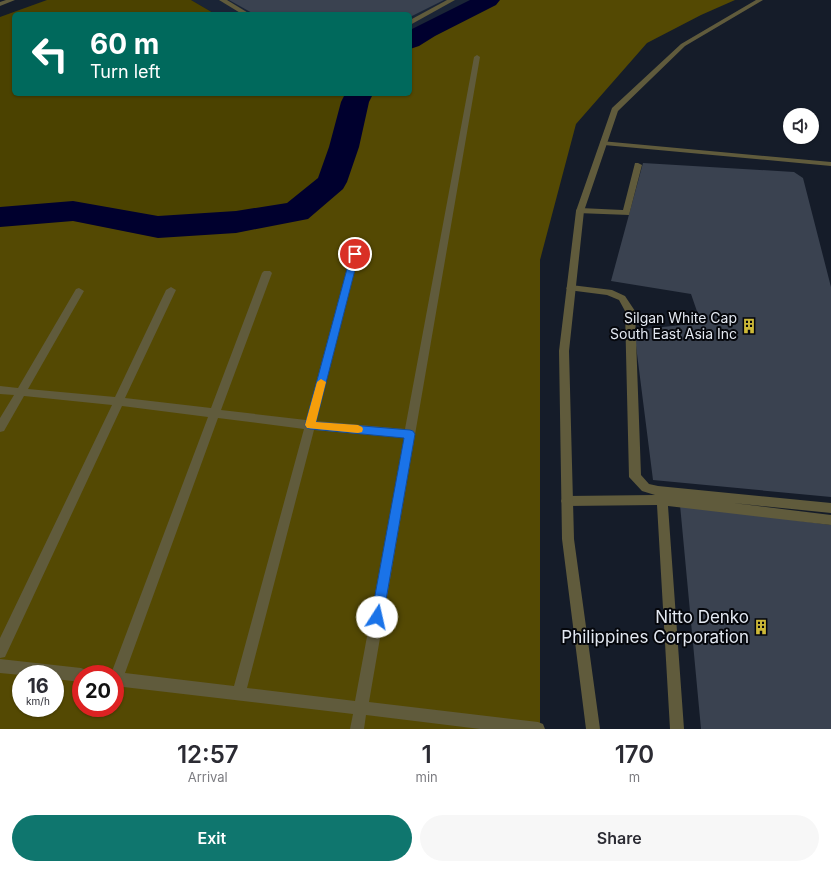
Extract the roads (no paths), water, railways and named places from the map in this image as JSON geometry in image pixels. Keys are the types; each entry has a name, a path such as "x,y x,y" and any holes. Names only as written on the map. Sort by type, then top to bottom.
{"street":[{"path":"0,4 12,0"},
{"path":"222,0 243,12"},
{"path":"412,22 452,0"},
{"path":"593,729 568,540 567,501 564,351 580,211 616,110 683,45 760,0"},
{"path":"357,729 477,57"},
{"path":"604,143 831,164"},
{"path":"580,211 626,213 638,165"},
{"path":"239,694 355,254"},
{"path":"121,665 267,274"},
{"path":"572,288 609,292 622,298 630,311 635,477 646,488 658,491 831,508"},
{"path":"0,652 171,290"},
{"path":"0,428 79,291"},
{"path":"0,390 118,401 310,425 410,434"},
{"path":"567,501 662,500 831,520"},
{"path":"662,500 677,729"},
{"path":"0,666 72,674"},
{"path":"124,680 538,729"}],"waterway":[{"path":"412,40 426,31 488,0"},
{"path":"0,217 73,211 158,227 236,222 297,212 332,182 344,147 355,102 358,96"}],"place":[{"name":"Silgan White Cap South East Asia Inc","path":"749,326"},
{"name":"Nitto Denko Philippines Corporation","path":"761,627"}]}
